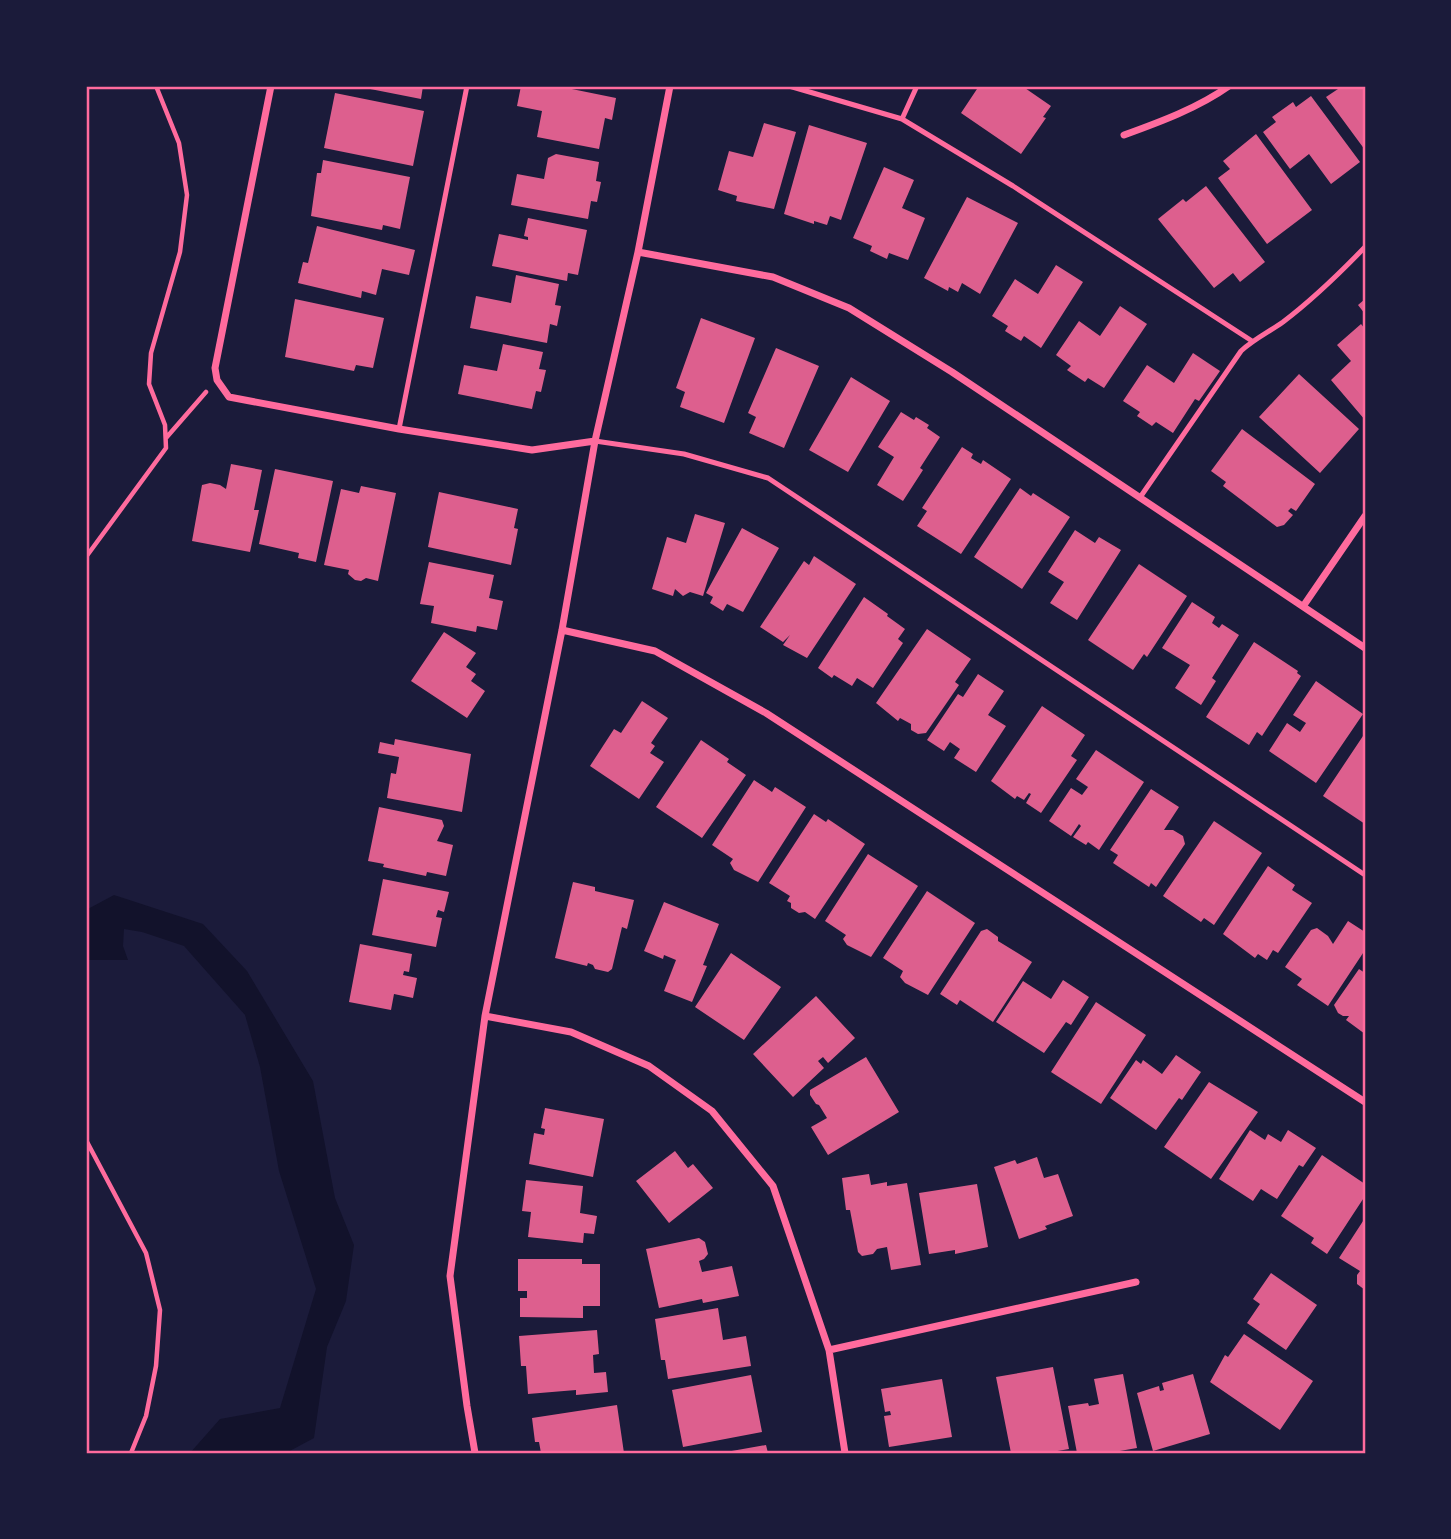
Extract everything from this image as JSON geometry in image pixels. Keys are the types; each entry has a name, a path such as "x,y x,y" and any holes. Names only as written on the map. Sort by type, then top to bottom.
{"street":[{"path":"271,86 215,369 217,380 229,397 399,429 532,450 595,441"},
{"path":"475,1453 450,1276 485,1016 562,630 595,441 638,252 670,86"},
{"path":"1125,135 1213,97 1229,86"},
{"path":"638,252 773,277 849,308 1141,496 1365,648"},
{"path":"1304,605 1365,516"},
{"path":"562,630 655,651 766,713 1365,1102"},
{"path":"485,1016 571,1032 649,1066 712,1111 772,1186 829,1350 845,1453"},
{"path":"829,1350 1136,1282"}],"lane":[{"path":"399,429 467,86"},
{"path":"789,86 902,119 1013,186 1252,341"},
{"path":"902,119 917,86"},
{"path":"1141,496 1241,351 1282,323 1334,279 1365,247"},
{"path":"595,441 684,454 768,478 1365,875"}],"path":[{"path":"86,557 166,448 165,425 149,384 151,354 180,252 187,195 179,143 156,86"},
{"path":"166,439 217,380"},
{"path":"86,1140 146,1253 160,1310 156,1366 149,1403 131,1453"}],"shaded area":[{"path":"114,895 203,924 247,971 313,1081 335,1198 354,1245 346,1301 327,1347 314,1438 286,1453 190,1453 220,1419 280,1408 316,1289 279,1171 260,1067 245,1015 184,946 124,929 123,946 128,960 86,960 86,910"}],"building":[{"path":"355,86 423,86 421,99"},
{"path":"521,86 557,86 616,98 612,120 605,118 599,149 537,137 542,111 517,106"},
{"path":"979,86 1022,86 1051,106 1043,117 1046,118 1021,154 961,113"},
{"path":"1335,86 1365,86 1365,150 1326,97 1338,89"},
{"path":"335,93 424,111 413,166 324,148"},
{"path":"1311,96 1360,162 1331,184 1309,154 1290,169 1263,132 1276,122 1272,117 1293,102 1296,107"},
{"path":"764,123 796,132 774,209 736,201 737,196 718,190 729,151 753,157"},
{"path":"809,125 867,143 841,220 830,216 827,225 814,221 814,224 784,214"},
{"path":"1256,134 1312,210 1267,244 1218,178 1230,169 1223,161"},
{"path":"556,154 599,162 596,181 601,182 597,202 591,201 588,219 511,205 517,174 544,179 548,158"},
{"path":"323,160 410,177 400,229 383,225 382,230 311,216 317,173 321,173"},
{"path":"884,167 914,180 902,208 925,218 908,260 889,253 887,259 870,251 872,246 853,238"},
{"path":"1206,186 1265,262 1240,282 1233,273 1214,288 1158,219 1183,199 1186,202"},
{"path":"967,197 1018,223 980,294 962,283 958,292 949,287 948,291 924,278"},
{"path":"528,218 587,230 578,275 568,273 567,281 492,266 499,234 528,240 528,237 524,236"},
{"path":"317,226 415,250 409,275 382,269 376,295 362,291 361,298 298,283 303,262 308,263"},
{"path":"1056,265 1083,282 1041,348 1024,336 1021,341 1005,331 1008,326 992,316 1015,279 1038,294"},
{"path":"516,275 559,284 555,305 561,306 557,326 550,324 547,343 470,328 476,296 511,303"},
{"path":"295,299 384,318 373,368 356,365 354,371 285,357"},
{"path":"1365,299 1365,314 1358,305"},
{"path":"1120,306 1147,324 1104,388 1088,378 1085,382 1067,370 1071,366 1056,355 1079,321 1100,336"},
{"path":"701,318 755,338 724,423 680,407 685,392 676,388"},
{"path":"1361,324 1365,329 1365,420 1331,380 1351,361 1337,345"},
{"path":"503,344 543,352 539,369 546,370 541,392 536,391 532,409 458,394 464,365 497,371"},
{"path":"776,348 819,366 784,448 749,433 756,417 748,413"},
{"path":"1193,353 1220,371 1199,401 1195,399 1173,433 1156,422 1152,426 1137,416 1140,412 1123,401 1147,365 1174,383"},
{"path":"1299,374 1359,429 1320,473 1259,417"},
{"path":"851,377 890,401 848,472 809,450"},
{"path":"901,412 929,425 927,428 940,437 903,501 877,485 894,457 878,447"},
{"path":"1242,429 1315,484 1296,511 1291,508 1288,511 1293,515 1284,525 1277,527 1223,486 1226,482 1211,471"},
{"path":"962,447 973,454 971,458 981,464 983,460 1011,479 961,554 917,526 927,511 922,508"},
{"path":"231,464 262,470 254,510 259,510 250,552 192,541 202,485 210,483 226,489"},
{"path":"275,469 333,481 316,562 298,558 299,553 259,544"},
{"path":"361,486 396,493 378,581 366,578 355,580 348,574 349,570 324,565 341,489 359,493"},
{"path":"1020,488 1031,496 1033,493 1070,517 1022,589 974,557"},
{"path":"439,492 518,509 514,528 518,529 511,565 428,547"},
{"path":"695,514 725,523 703,596 690,592 683,596 675,589 673,596 652,589 667,537 686,543"},
{"path":"742,528 779,548 743,612 727,604 723,611 710,603 713,597 706,593"},
{"path":"1075,530 1095,543 1099,537 1121,550 1077,620 1050,603 1064,582 1048,572"},
{"path":"814,556 856,584 807,658 783,645 790,635 783,642 760,627 804,561 809,565"},
{"path":"429,562 494,575 489,598 503,601 497,630 477,626 476,632 431,623 434,606 420,604"},
{"path":"1139,564 1187,596 1147,657 1144,654 1133,670 1088,640"},
{"path":"864,597 905,629 898,639 903,643 873,688 857,678 852,686 834,675 832,678 818,668"},
{"path":"1192,602 1215,617 1212,623 1219,628 1222,624 1239,635 1212,678 1216,681 1201,705 1175,688 1190,665 1162,648"},
{"path":"927,629 971,659 955,682 959,685 926,733 918,734 911,730 911,724 900,718 898,721 876,703"},
{"path":"444,632 476,653 466,667 476,674 471,681 485,691 467,718 411,681"},
{"path":"1254,642 1298,671 1301,676 1262,736 1257,732 1249,745 1206,717"},
{"path":"978,674 1004,691 988,715 1006,726 976,772 954,758 960,749 950,742 944,751 927,740 958,694 963,697"},
{"path":"1316,681 1363,714 1316,783 1269,751 1287,723 1300,732 1306,723 1293,715"},
{"path":"642,701 668,718 651,743 655,746 650,753 664,762 639,799 590,766 614,729 621,733"},
{"path":"1042,706 1085,735 1071,756 1077,760 1041,813 1026,803 1031,794 1024,800 1017,796 1015,799 991,781"},
{"path":"1365,733 1365,824 1323,796"},
{"path":"395,739 471,754 462,812 387,798 391,773 396,774 399,757 378,753 380,742 394,745"},
{"path":"701,740 729,759 727,762 746,775 702,838 656,807"},
{"path":"1096,750 1144,782 1099,850 1088,842 1086,845 1073,837 1081,826 1079,824 1071,836 1049,821 1071,788 1082,795 1088,787 1076,779"},
{"path":"754,780 772,792 775,787 806,807 758,882 734,870 730,863 733,859 712,845"},
{"path":"1151,789 1179,807 1164,830 1173,830 1183,836 1185,844 1156,887 1151,883 1149,887 1113,863 1118,855 1110,850"},
{"path":"379,807 442,820 444,826 437,841 453,845 446,876 427,872 426,876 368,861"},
{"path":"814,814 826,822 828,819 865,844 815,919 805,912 799,913 791,908 791,903 787,901 790,896 769,883"},
{"path":"1214,821 1262,853 1214,925 1204,918 1201,922 1163,896"},
{"path":"868,854 918,886 871,957 847,945 843,939 846,935 825,921"},
{"path":"1268,866 1295,885 1292,890 1312,903 1278,953 1273,950 1267,960 1258,954 1255,958 1223,934"},
{"path":"383,879 449,892 444,912 438,910 436,917 442,918 436,947 372,935"},
{"path":"573,882 595,887 595,891 634,900 627,929 622,927 612,969 608,972 595,969 588,963 587,966 555,958"},
{"path":"927,891 975,923 928,995 905,983 900,977 903,971 883,958"},
{"path":"664,902 719,924 703,965 707,966 692,1002 664,991 676,960 664,955 663,959 644,951"},
{"path":"1348,921 1365,932 1365,950 1328,1006 1297,985 1302,979 1285,967 1311,930 1317,928 1328,936 1333,944"},
{"path":"987,929 998,937 998,941 1032,962 993,1022 960,1000 957,1005 940,994 981,931"},
{"path":"360,944 412,954 409,972 404,971 403,975 417,978 413,998 394,994 391,1010 349,1002"},
{"path":"731,953 781,987 744,1040 695,1007"},
{"path":"1359,969 1365,973 1365,1034 1346,1020 1349,1016 1338,1013 1334,1005"},
{"path":"1063,980 1089,997 1071,1025 1066,1022 1044,1053 996,1022 1023,981 1051,999"},
{"path":"816,996 855,1038 828,1063 823,1057 818,1061 824,1068 793,1097 753,1054"},
{"path":"1096,1002 1146,1035 1101,1104 1051,1072"},
{"path":"1176,1055 1201,1072 1182,1100 1179,1098 1156,1130 1110,1098 1136,1060 1141,1064 1143,1060 1162,1074"},
{"path":"866,1057 899,1112 828,1155 811,1127 827,1118 810,1095 810,1090"},
{"path":"1209,1082 1258,1112 1211,1179 1164,1147"},
{"path":"545,1108 604,1119 593,1177 529,1164 534,1133 544,1135 545,1129 541,1128"},
{"path":"1250,1130 1265,1140 1268,1134 1281,1142 1288,1130 1316,1148 1303,1167 1299,1165 1277,1199 1261,1189 1253,1201 1219,1179"},
{"path":"675,1151 688,1168 693,1164 713,1188 669,1223 636,1181"},
{"path":"1322,1155 1365,1184 1365,1196 1327,1254 1311,1243 1314,1238 1281,1216"},
{"path":"1037,1157 1044,1178 1058,1174 1073,1216 1019,1239 994,1167 1015,1160 1017,1164"},
{"path":"869,1174 871,1185 887,1182 887,1186 907,1183 921,1265 891,1270 887,1247 862,1256 858,1252 850,1210 846,1210 842,1178"},
{"path":"526,1180 583,1186 580,1213 597,1216 594,1234 584,1233 583,1243 528,1237 531,1212 522,1211"},
{"path":"977,1184 988,1247 955,1254 955,1250 929,1254 919,1193"},
{"path":"1365,1218 1365,1290 1357,1284 1360,1271 1339,1258"},
{"path":"699,1238 705,1242 708,1254 699,1261 702,1272 732,1266 739,1296 703,1303 702,1299 659,1308 646,1249"},
{"path":"518,1259 582,1259 582,1264 600,1264 600,1306 583,1306 583,1318 520,1317 520,1298 527,1298 527,1291 518,1291"},
{"path":"1271,1273 1317,1305 1286,1350 1247,1323 1260,1304 1253,1299"},
{"path":"718,1308 723,1340 746,1336 751,1366 668,1379 665,1360 661,1360 655,1319"},
{"path":"597,1330 599,1354 593,1355 594,1373 606,1372 608,1392 576,1395 576,1390 528,1394 526,1366 521,1366 519,1336"},
{"path":"1244,1334 1313,1381 1280,1430 1210,1382 1225,1355 1228,1357"},
{"path":"1053,1367 1069,1449 1046,1453 1011,1453 996,1377"},
{"path":"1123,1374 1137,1448 1108,1453 1077,1453 1068,1406 1099,1404 1094,1379"},
{"path":"1193,1374 1210,1434 1153,1451 1137,1393 1159,1386 1160,1391 1164,1390 1162,1383"},
{"path":"751,1375 762,1432 683,1447 672,1390"},
{"path":"942,1379 952,1437 889,1447 884,1416 891,1415 890,1411 885,1412 881,1389"},
{"path":"617,1405 624,1453 541,1453 539,1442 535,1442 532,1418"},
{"path":"766,1445 768,1453 726,1452"}]}
